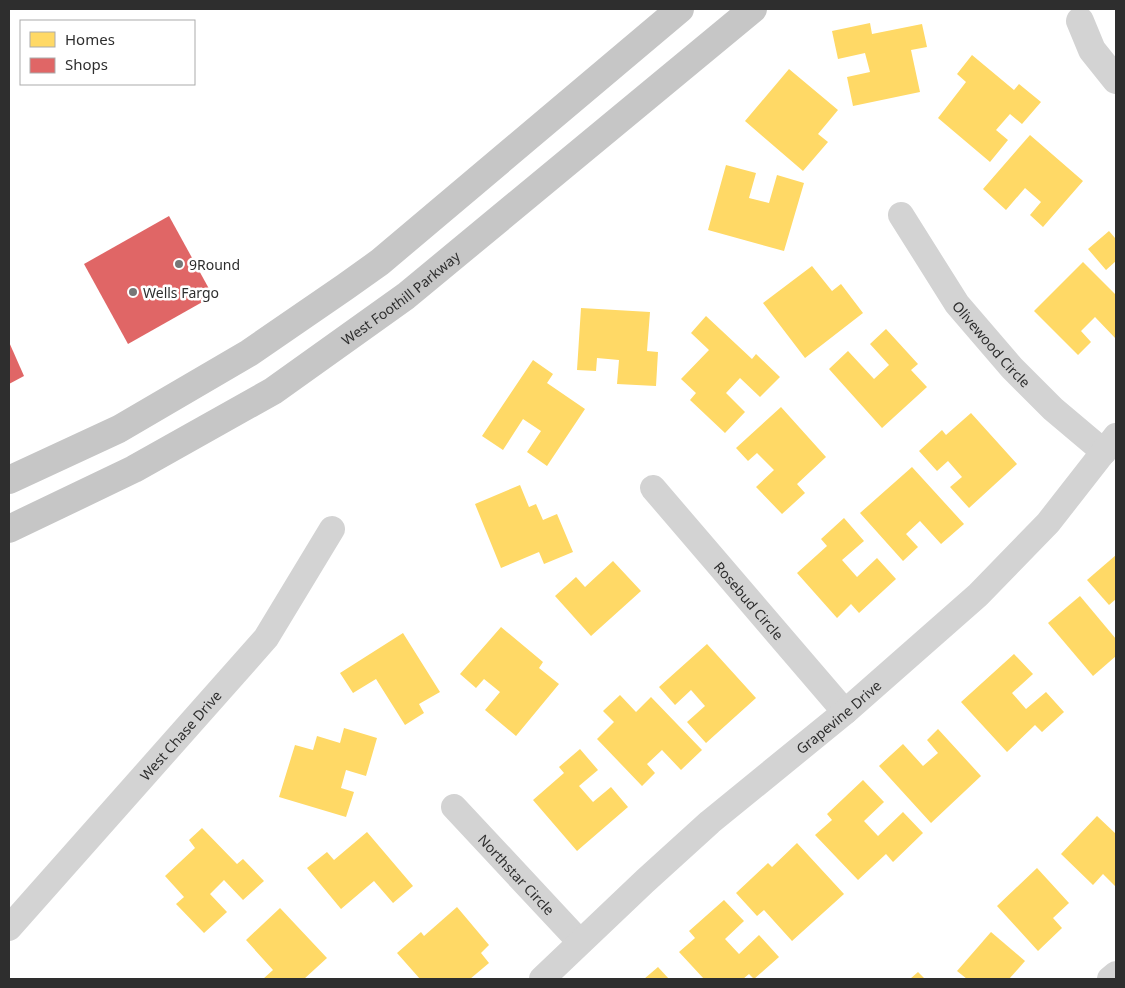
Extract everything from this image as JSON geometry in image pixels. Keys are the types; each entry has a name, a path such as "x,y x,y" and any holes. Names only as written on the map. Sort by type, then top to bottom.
{"main road":[{"path":"9,480 120,429 249,352 345,287 380,262 680,9"},
{"name":"West Foothill Parkway","path":"9,529 134,469 281,386 406,296 753,9"}],"street":[{"path":"1083,15 1092,50 1116,80"},
{"name":"Olivewood Circle","path":"901,215 957,304 1006,361 1053,409 1110,444"},
{"name":"Grapevine Drive","path":"542,979 644,881 710,822 845,712 978,594 1048,523 1110,444"},
{"name":"Rosebud Circle","path":"653,488 845,712"},
{"name":"West Chase Drive","path":"9,928 266,638 332,529"},
{"name":"Northstar Circle","path":"454,807 580,942"},
{"path":"1110,979 1116,974"}],"building: Homes":[{"path":"870,23 872,34 922,24 927,47 911,50 920,92 853,106 847,77 870,72 865,53 838,59 832,31"},
{"path":"972,55 1014,90 1019,84 1041,102 1022,124 1010,114 996,130 1008,140 990,162 938,118 966,82 957,74"},
{"path":"789,69 838,110 818,134 828,142 803,171 745,121"},
{"path":"1030,135 1083,181 1043,227 1030,215 1041,202 1025,188 1006,210 983,189"},
{"path":"726,165 756,173 749,198 769,203 777,175 804,183 784,251 708,230"},
{"path":"1109,231 1116,237 1116,261 1106,270 1088,249"},
{"path":"1083,262 1116,295 1116,339 1095,317 1081,331 1091,342 1078,355 1034,311"},
{"path":"812,266 832,291 841,284 863,313 805,358 763,303"},
{"path":"581,308 650,312 647,351 658,352 656,386 617,384 619,360 597,358 596,371 577,370"},
{"path":"706,316 752,359 756,354 780,377 760,397 740,378 726,393 745,412 725,433 690,400 696,393 681,379 709,350 691,333"},
{"path":"886,329 918,364 911,370 927,387 882,428 829,369 848,351 874,379 889,365 870,344"},
{"path":"533,360 553,374 547,383 585,409 547,466 527,452 541,431 523,419 503,450 482,436"},
{"path":"781,407 826,457 797,484 805,493 782,514 756,487 774,470 757,453 748,461 736,448"},
{"path":"971,413 1017,464 969,508 950,487 962,477 948,461 937,471 919,451 942,430 946,435"},
{"path":"912,467 964,524 941,544 920,521 906,534 918,547 903,561 860,513"},
{"path":"520,485 529,507 536,504 543,520 557,514 573,552 544,564 539,552 501,568 475,504"},
{"path":"844,518 864,541 842,560 857,577 877,558 896,579 859,613 851,604 837,618 797,573 827,546 821,539"},
{"path":"1116,555 1116,599 1109,605 1087,580"},
{"path":"613,561 641,591 591,636 555,596 576,577 585,587"},
{"path":"1080,596 1116,639 1116,656 1093,676 1048,623"},
{"path":"501,627 543,662 539,668 559,684 516,736 485,710 500,692 484,679 476,688 460,674"},
{"path":"403,633 440,692 419,704 424,713 405,725 376,679 353,693 340,673"},
{"path":"707,644 756,698 706,743 687,722 705,706 691,690 675,705 659,687"},
{"path":"1014,654 1033,674 1012,693 1026,709 1046,692 1064,712 1042,732 1035,725 1007,752 961,702"},
{"path":"620,695 636,712 651,697 702,750 681,770 662,750 647,764 655,773 642,786 597,739 614,722 603,711"},
{"path":"344,728 377,738 366,776 346,770 341,788 354,792 346,817 279,797 295,745 313,750 317,736 340,743"},
{"path":"938,729 981,776 931,823 879,766 903,744 923,766 938,753 927,740"},
{"path":"580,749 598,770 579,786 593,802 611,787 628,807 577,851 533,800 564,773 559,767"},
{"path":"863,780 884,802 864,821 878,836 903,812 923,833 893,862 886,854 858,880 815,835 832,820 827,814"},
{"path":"1097,816 1116,834 1116,887 1103,874 1093,885 1061,854"},
{"path":"202,828 237,864 243,859 264,881 243,900 224,880 210,894 227,912 204,933 176,904 184,897 165,876 195,848 189,840"},
{"path":"367,832 413,886 393,903 374,881 341,909 307,868 327,852 334,860"},
{"path":"797,843 844,894 792,941 764,910 757,916 736,893 768,863 772,867"},
{"path":"1037,868 1069,903 1053,918 1062,928 1038,951 997,906"},
{"path":"724,900 744,921 725,939 739,954 759,935 779,957 754,979 749,974 743,979 704,979 679,952 695,938 689,931"},
{"path":"457,907 489,945 481,953 489,963 470,979 420,979 397,953 421,932 424,936"},
{"path":"280,908 327,958 304,979 263,979 273,970 246,940"},
{"path":"991,932 1025,961 1009,979 967,979 957,971"},
{"path":"658,967 669,979 644,979"},
{"path":"918,972 925,979 910,979"}],"building: Shops":[{"path":"169,216 213,296 128,344 84,264"},
{"path":"9,342 24,376 9,384"}],"place":[{"name":"9Round","path":"179,264"},
{"name":"Wells Fargo","path":"133,292"}]}
